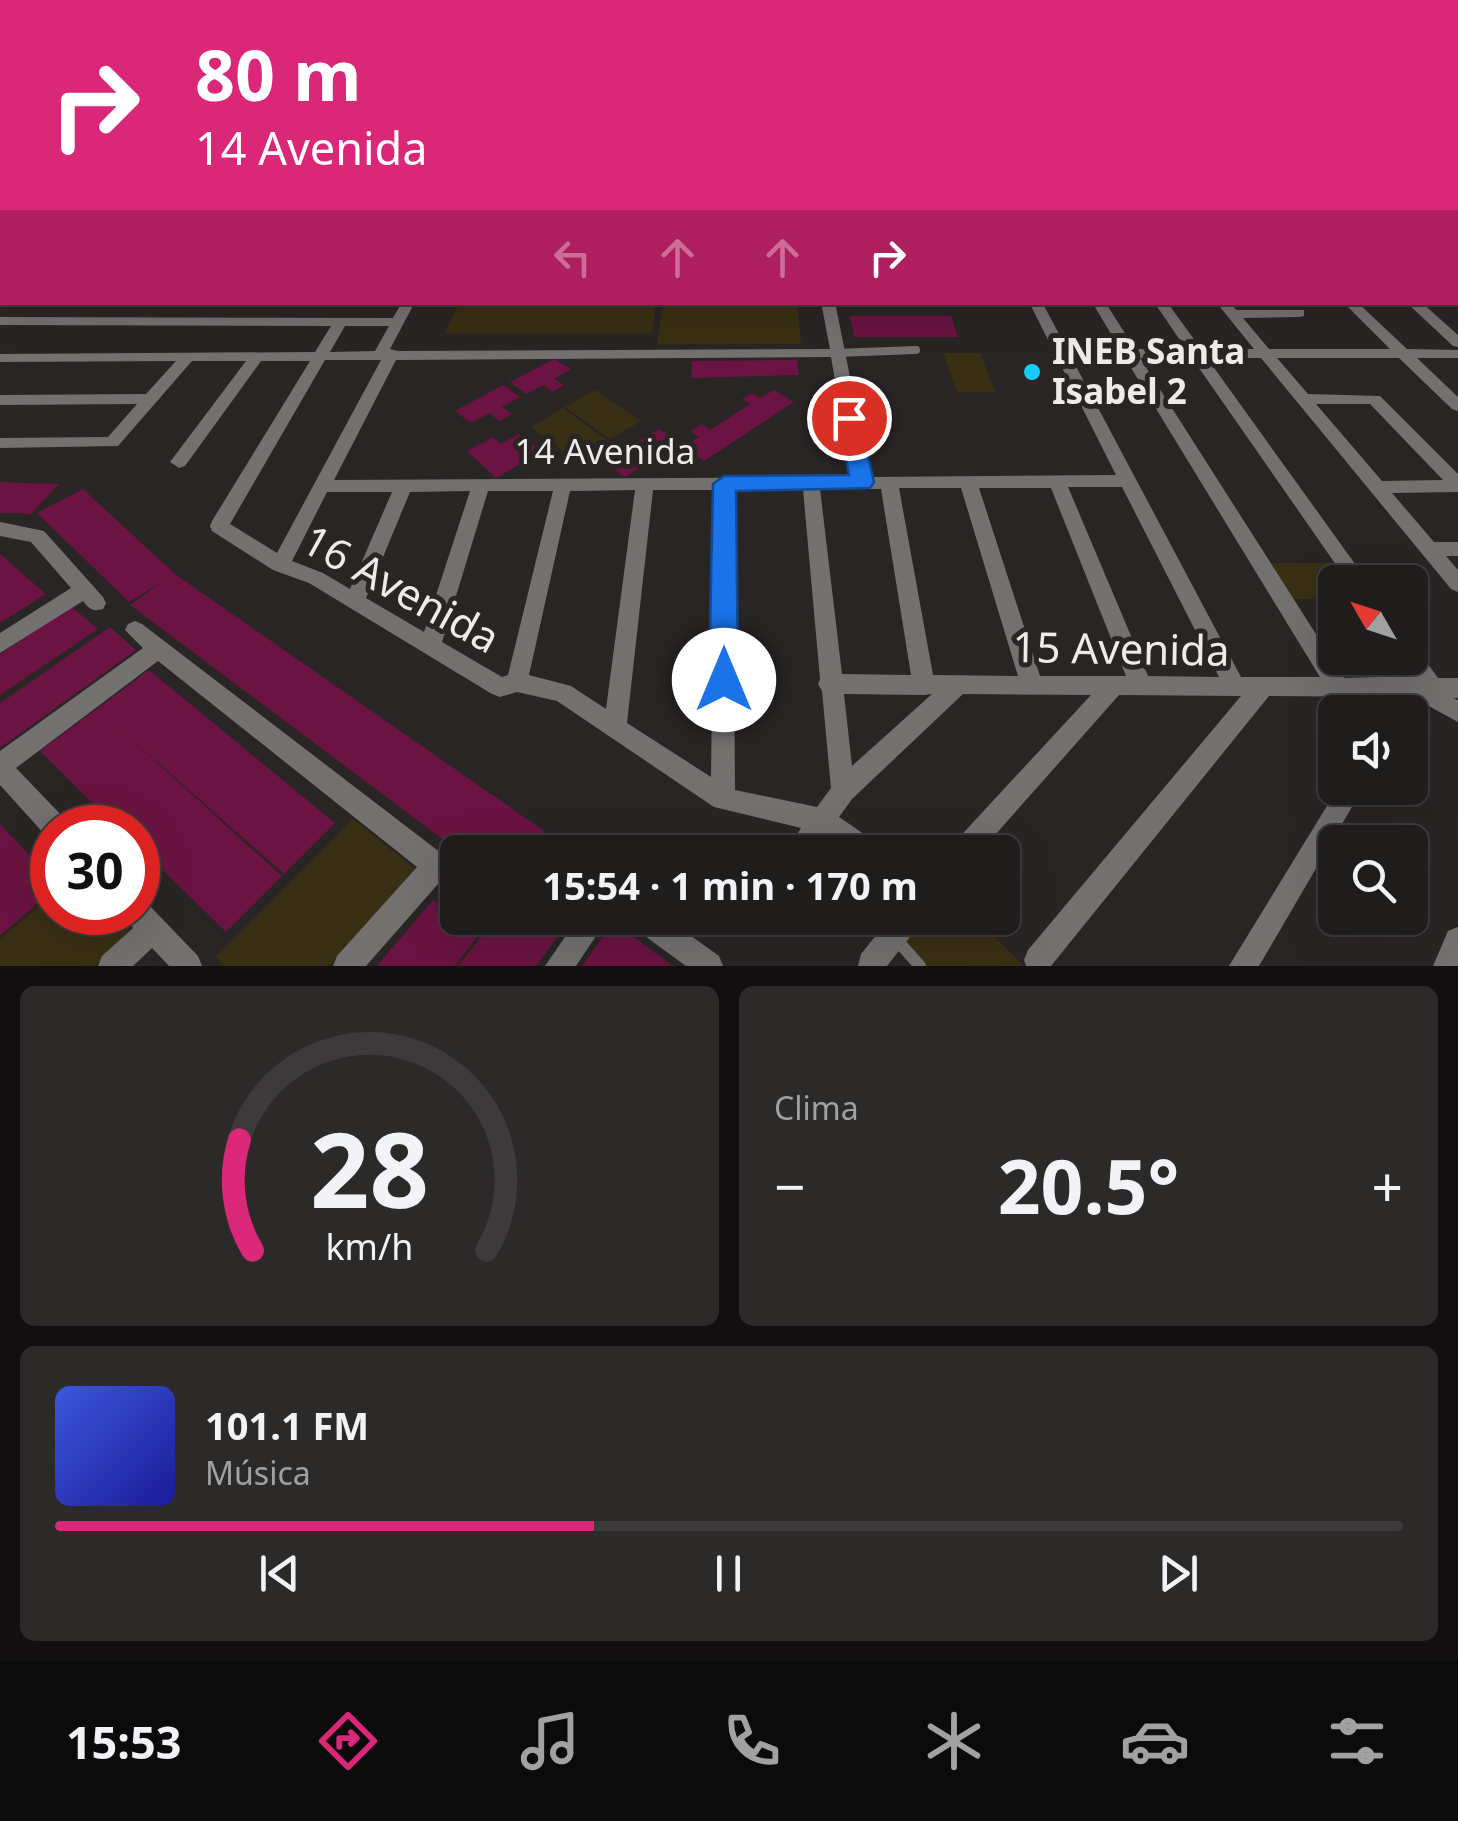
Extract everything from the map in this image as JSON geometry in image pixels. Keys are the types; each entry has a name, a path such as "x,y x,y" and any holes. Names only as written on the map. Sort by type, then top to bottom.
{"street":[{"path":"280,566 407,305"},
{"path":"828,305 862,482"},
{"path":"1037,305 1235,687"},
{"path":"1100,305 1338,687"},
{"path":"1162,305 1346,565"},
{"path":"1353,305 1458,406"},
{"path":"1415,305 1458,343"},
{"path":"1227,308 1294,308"},
{"path":"1227,308 1458,584"},
{"path":"0,321 398,322"},
{"path":"319,356 341,321"},
{"path":"0,358 836,352"},
{"path":"1062,353 1458,354"},
{"name":"16 Avenida","path":"319,356 220,526 280,566 316,578 500,687 517,682 562,692 723,799 821,820 843,835"},
{"path":"0,442 112,442 188,357"},
{"path":"179,462 256,357"},
{"path":"1303,399 1374,398 1458,485"},
{"path":"0,400 150,399"},
{"name":"14 Avenida","path":"322,486 1128,481"},
{"path":"889,482 924,685"},
{"path":"968,482 1031,684"},
{"path":"1057,482 1140,684"},
{"path":"811,483 843,791"},
{"path":"517,682 564,484"},
{"path":"615,727 645,484"},
{"path":"723,799 724,484"},
{"path":"355,601 404,485"},
{"path":"430,647 481,485"},
{"path":"1376,487 1458,485"},
{"path":"0,540 9,529 37,536 89,597 0,644"},
{"path":"1428,550 1458,549"},
{"path":"135,630 440,870"},
{"path":"35,805 0,767 158,649"},
{"path":"1418,675 1422,686 1458,712"},
{"name":"15 Avenida","path":"829,684 1458,688"},
{"path":"811,835 843,791 958,686"},
{"path":"1413,695 1422,686"},
{"path":"978,835 1112,687"},
{"path":"1038,960 1262,688"},
{"path":"1244,966 1341,805"},
{"path":"347,966 440,881"},
{"path":"112,966 134,935"},
{"path":"158,935 188,966"},
{"path":"560,966 581,935"},
{"path":"667,935 709,966"},
{"path":"872,964 894,935"},
{"path":"1447,966 1458,942"}],"lane":[{"path":"836,352 916,350"},
{"path":"904,935 920,966"}],"shaded area":[{"path":"458,305 656,305 652,333 445,333"},
{"path":"663,305 797,305 801,344 657,344"},
{"path":"943,353 980,353 995,392 957,392"},
{"path":"595,390 641,421 610,439 565,407"},
{"path":"563,408 608,441 576,461 531,427"},
{"path":"1269,563 1346,565 1318,565 1318,599 1292,599"},
{"path":"353,819 415,869 329,966 224,966 216,957"},
{"path":"30,914 30,935 129,935 95,966 0,966 0,939"},
{"path":"910,935 992,935 1024,966 925,966 903,943"}],"building":[{"path":"850,316 951,316 958,337 854,337"},
{"path":"554,359 571,369 554,379 564,385 553,392 543,385 526,394 510,382"},
{"path":"797,360 799,375 691,378 692,361"},
{"path":"503,385 520,397 502,407 512,414 499,421 490,413 471,423 455,411"},
{"path":"774,390 794,402 704,461 683,447 699,437 691,431 702,424 710,430 750,404 742,399 752,393 760,398"},
{"path":"659,429 679,443 625,477 604,462"},
{"path":"519,434 541,452 496,478 467,451 493,437 501,444"},
{"path":"0,482 59,484 31,514 0,513"},
{"path":"83,489 175,574 550,835 440,837 130,605 165,580 129,602 37,513"},
{"path":"0,554 46,594 0,623"},
{"path":"72,607 98,629 0,695 0,654"},
{"path":"110,627 136,650 0,748 0,703"},
{"path":"149,670 335,823 284,874 122,731 282,876 226,932 160,868 160,805 95,805 40,751"},
{"path":"0,824 30,856 30,910 0,936"},
{"path":"433,900 440,906 440,935 477,937 455,966 377,966"},
{"path":"483,935 559,935 536,966 458,966"},
{"path":"604,935 632,935 673,966 582,966"}],"place":[{"name":"INEB Santa Isabel 2","path":"1032,372"}],"route":[{"path":"724,680 724,484 862,482 849,418"}]}
